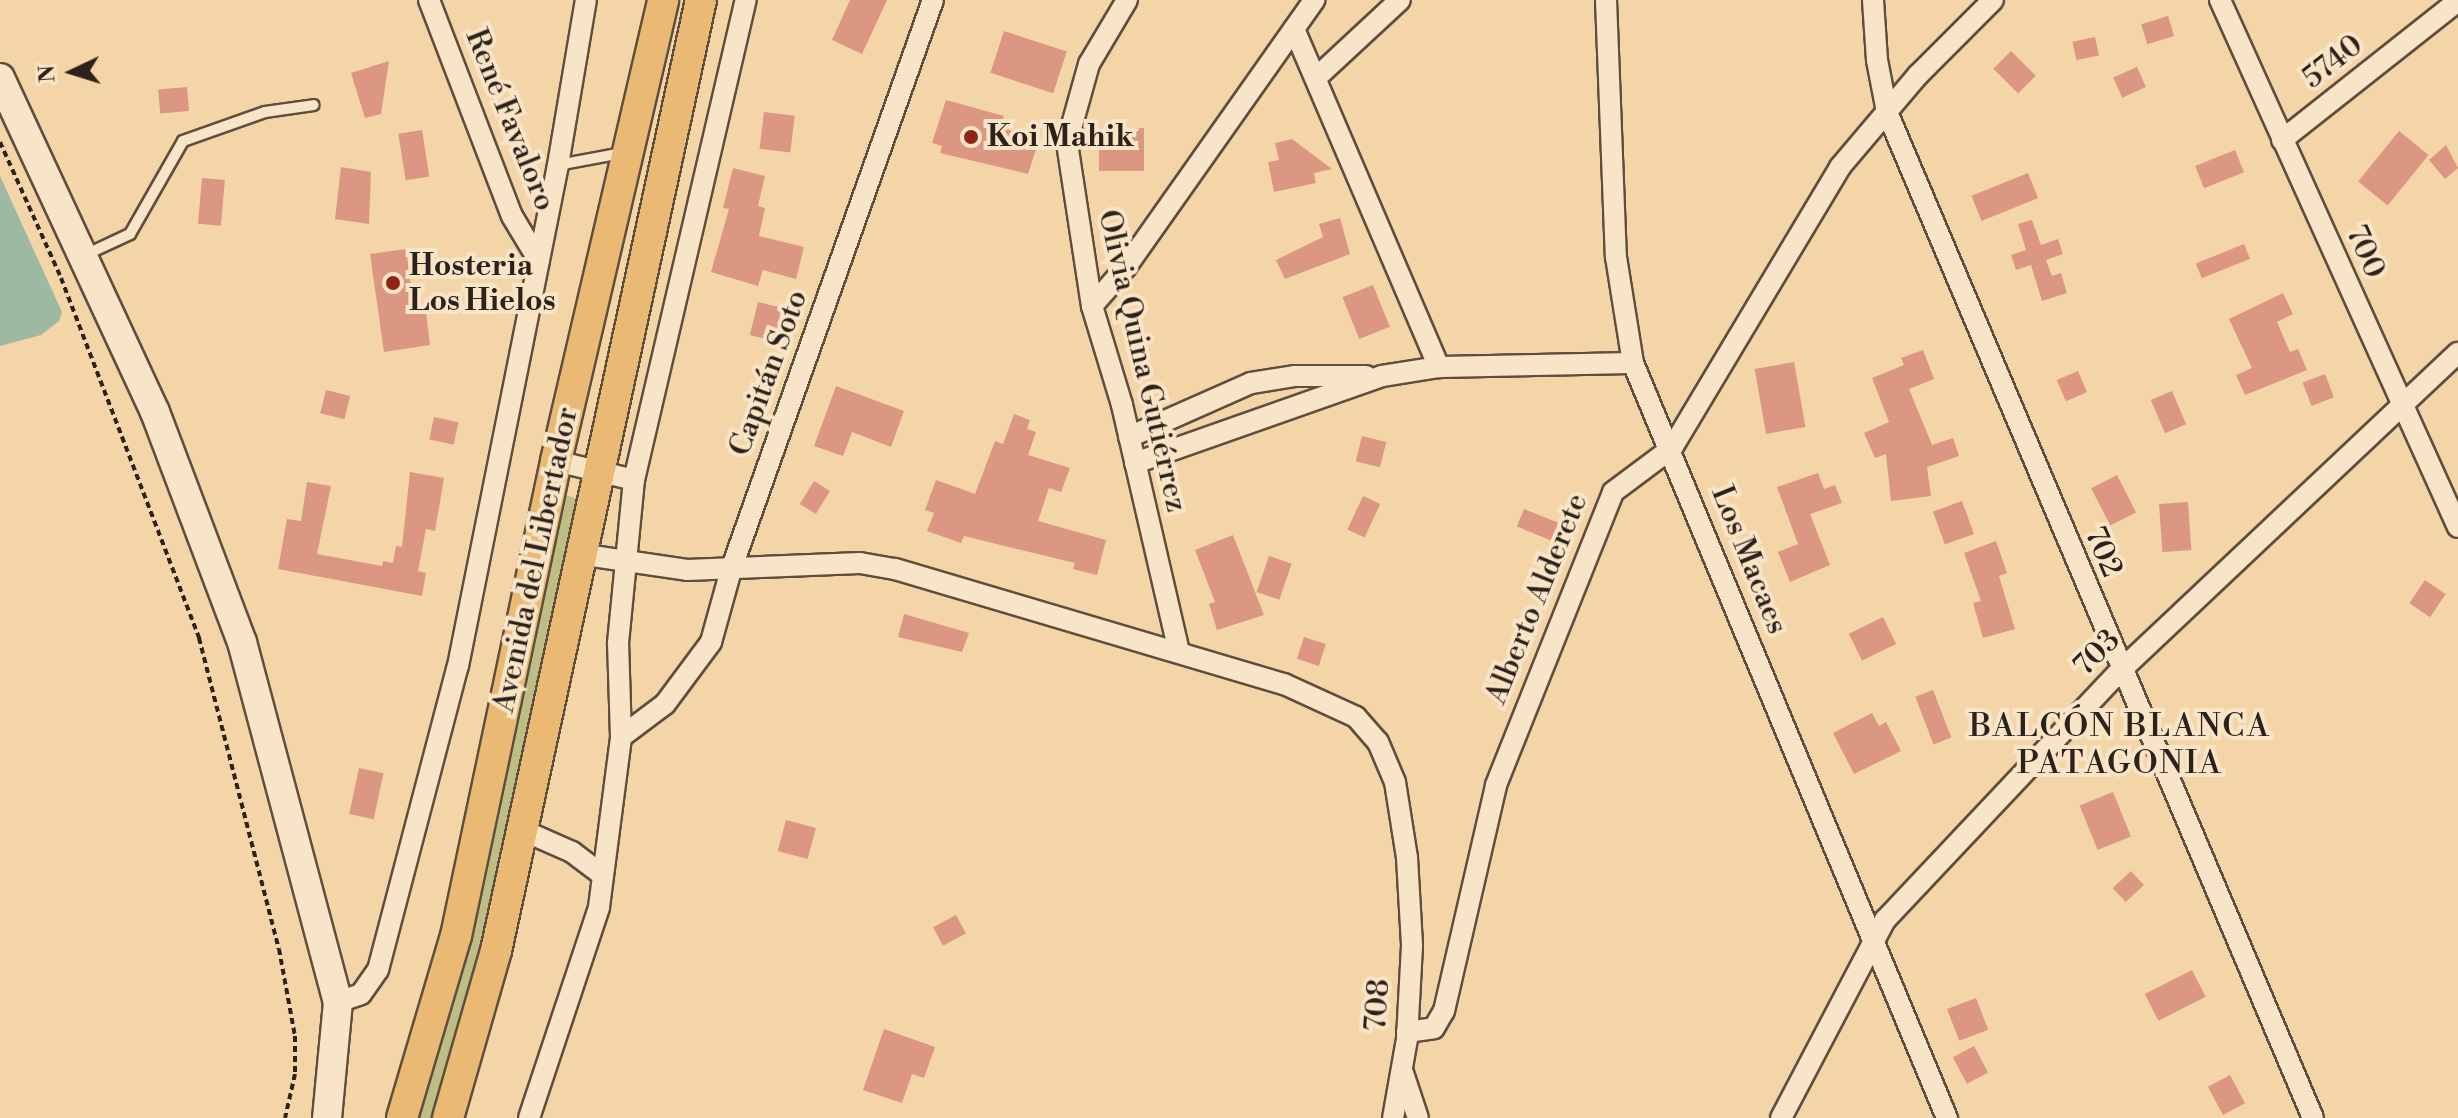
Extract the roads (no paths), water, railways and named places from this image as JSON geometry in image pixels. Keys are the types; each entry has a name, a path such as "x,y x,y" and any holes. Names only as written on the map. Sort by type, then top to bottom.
{"main road":[{"name":"Avenida del Libertador","path":"402,1118 456,936 556,461 632,151 663,0"},
{"name":"Avenida del Libertador","path":"448,1118 496,951 597,470 701,0"}],"street":[{"name":"René Favaloro","path":"429,0 512,216 539,261"},
{"name":"Avenida del Libertador","path":"338,1002 361,994 378,970 458,666 558,165 586,0"},
{"path":"529,1118 599,907 621,737 618,643 634,480 746,0"},
{"name":"Capitán Soto","path":"621,737 688,678 711,642 731,570 933,0"},
{"name":"Olivia Quina Gutiérrez","path":"1127,0 1089,64 1067,143 1092,306 1129,437 1179,651"},
{"path":"1092,306 1126,267 1314,0"},
{"path":"1317,77 1400,0"},
{"name":"Los Macaes","path":"1606,0 1616,257 1633,363 1672,448 1871,940 1947,1118"},
{"name":"702","path":"1873,0 1877,60 1887,112 2120,671 2313,1118"},
{"name":"Alberto Alderete","path":"1407,1032 1434,1028 1444,1011 1496,785 1598,521 1613,492 1672,448 1840,167 1887,112 1993,0"},
{"name":"700","path":"2220,0 2401,408 2458,527"},
{"name":"5740","path":"2282,140 2458,1"},
{"path":"1294,29 1439,367"},
{"path":"0,78 85,255 161,426 242,642 338,1002 327,1118"},
{"name":"703","path":"1781,1118 1833,1029 1871,940 2120,671 2458,353"},
{"path":"1129,437 1251,383 1295,376 1382,376 1439,367 1633,363"},
{"path":"1135,463 1382,376"},
{"path":"556,461 634,480"},
{"name":"708","path":"579,554 626,557 687,570 860,563 895,569 1179,651 1327,700 1356,717 1378,742 1402,814 1412,946 1407,1032 1393,1118"},
{"path":"522,830 572,852 603,875"},
{"path":"1402,1069 1418,1118"}],"lane":[{"path":"85,255 130,234 183,141 265,112 314,105"},
{"path":"558,165 632,151"}],"place":[{"name":"Koi Mahik","path":"971,137"},
{"name":"Hosteria Los Hielos","path":"393,283"}],"district":[{"name":"BALCÓN BLANCA PATAGONIA","path":"2120,746"}]}
